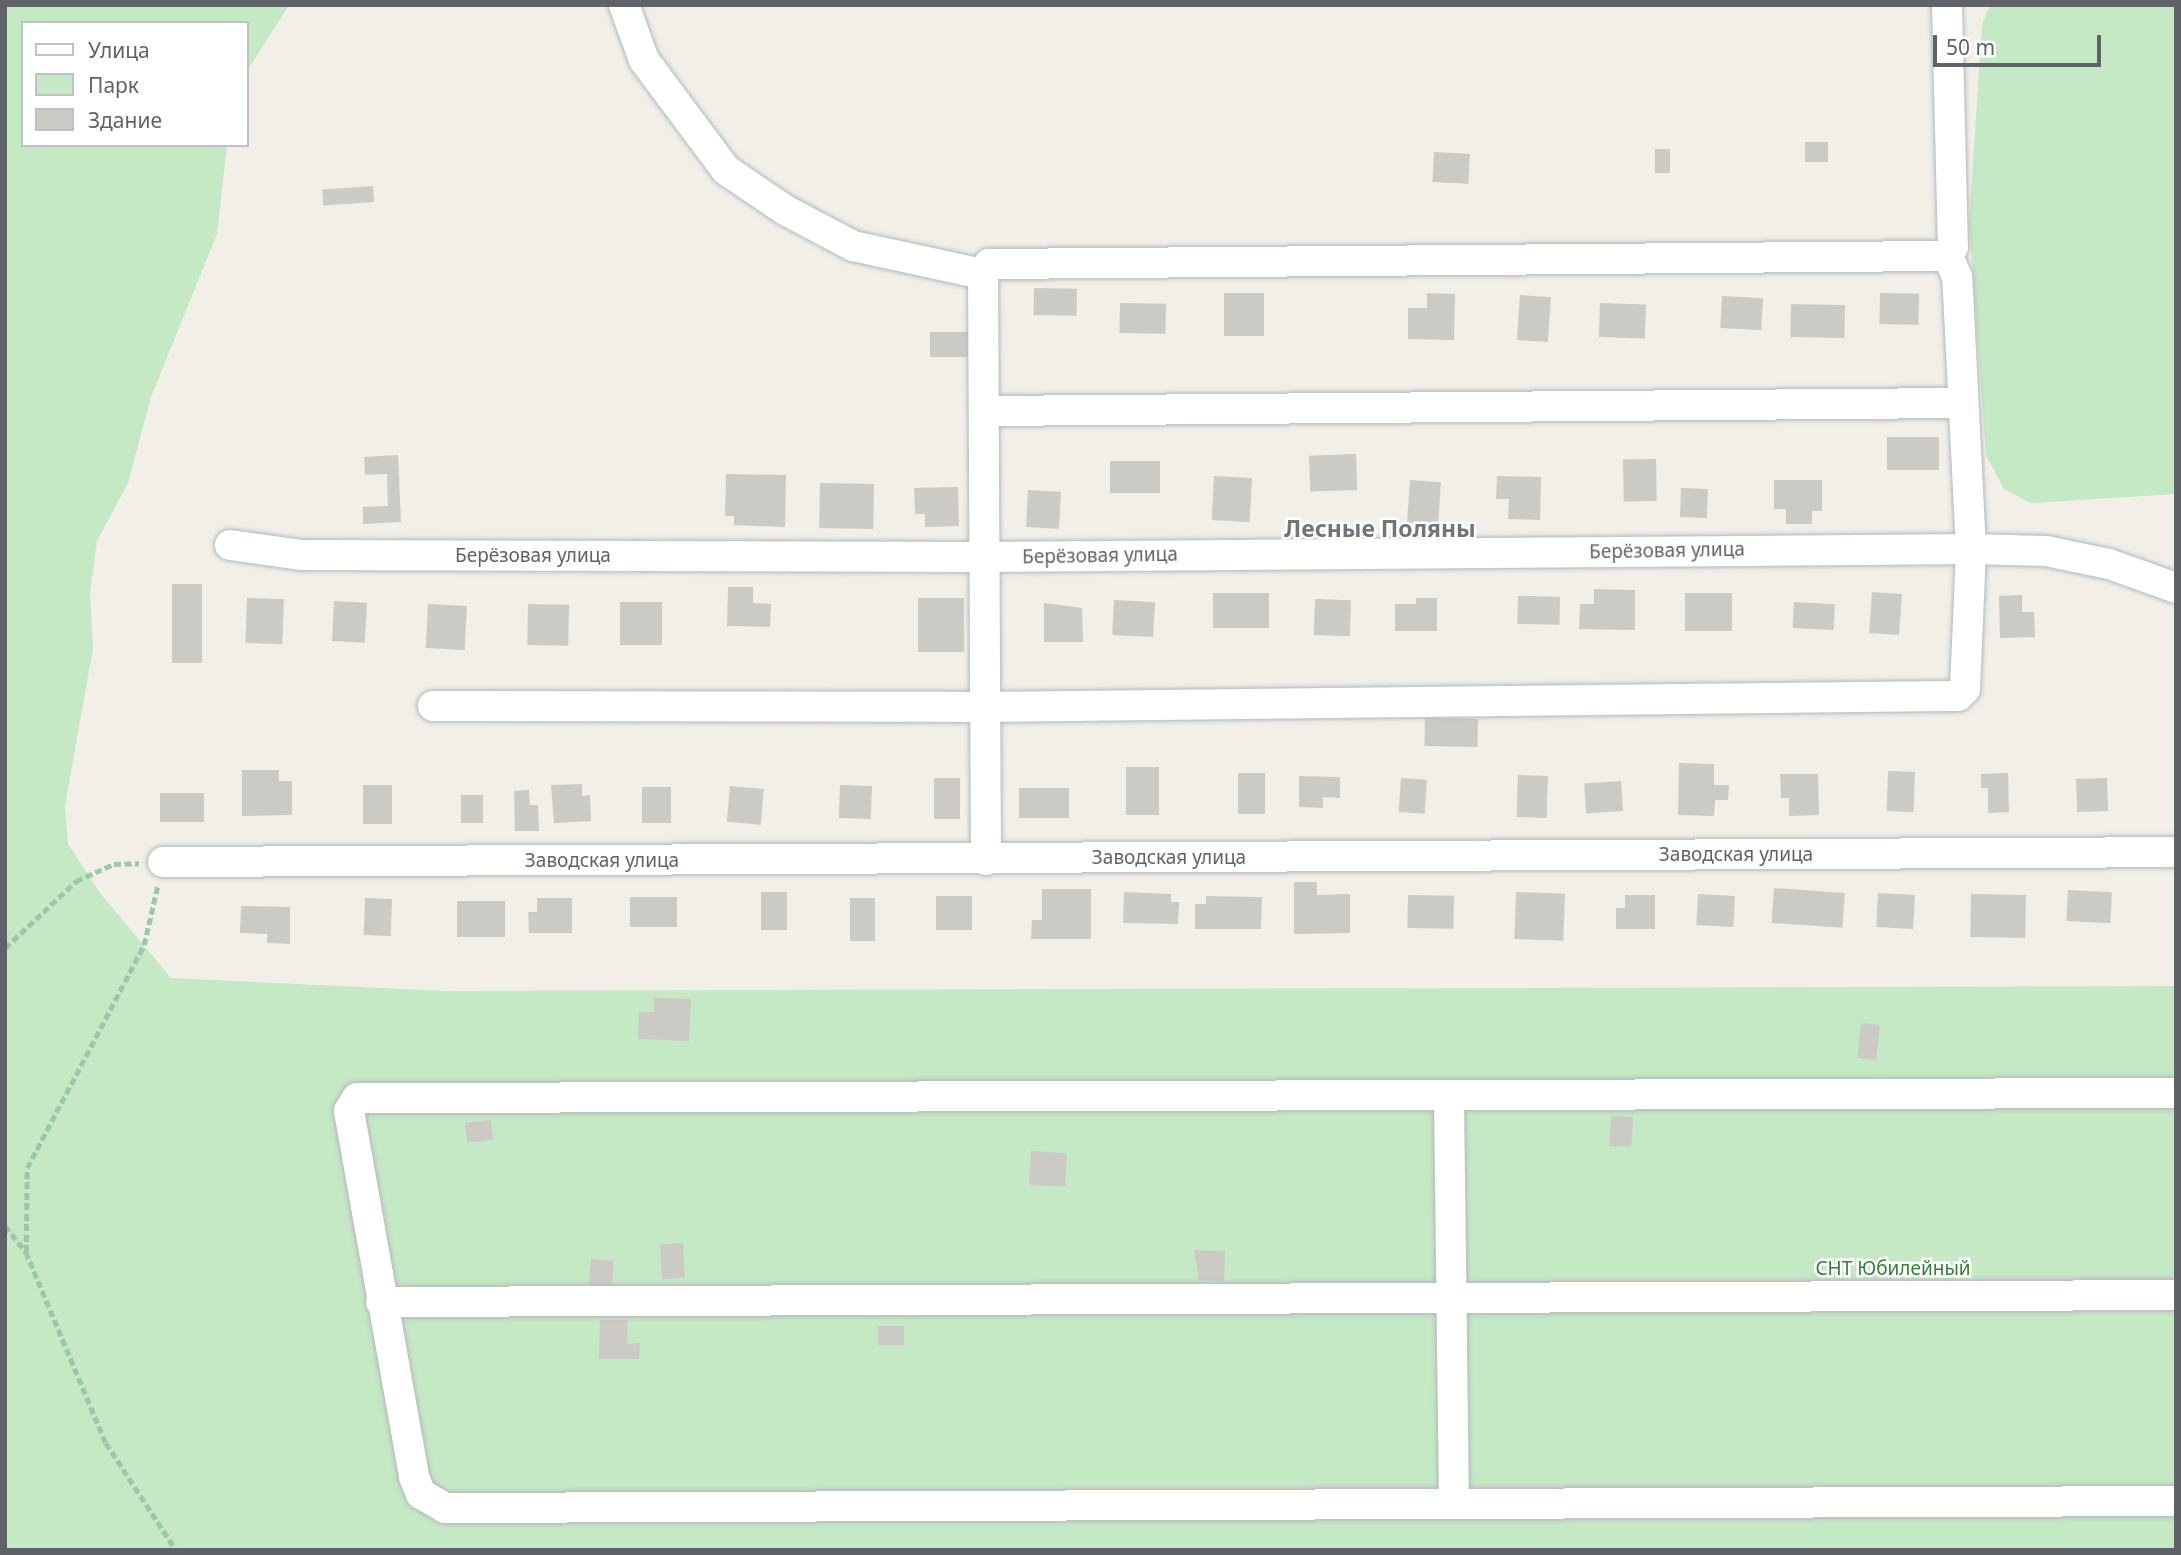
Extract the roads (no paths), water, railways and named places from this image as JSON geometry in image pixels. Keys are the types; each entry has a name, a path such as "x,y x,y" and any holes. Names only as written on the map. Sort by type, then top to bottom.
{"street":[{"path":"624,5 644,60 726,170 785,209 853,246 983,274"},
{"path":"1947,5 1953,247 1948,256"},
{"path":"986,860 983,274 989,264 1948,256"},
{"path":"433,706 985,706 1958,696 1965,689 1971,549 1957,277 1948,256"},
{"path":"985,411 1963,403"},
{"name":"Берёзовая улица","path":"230,545 302,555 985,557 1971,549 2046,551 2109,564 2176,588"},
{"name":"Заводская улица","path":"163,862 2176,852"},
{"path":"2176,1093 356,1098 349,1111 414,1477 421,1494 445,1508 2176,1501"},
{"path":"1449,1097 1454,1503"},
{"path":"381,1302 2176,1295"}],"district":[{"name":"Лесные Поляны","path":"1380,528"}],"park label":[{"name":"СНТ Юбилейный","path":"1893,1269"}]}
